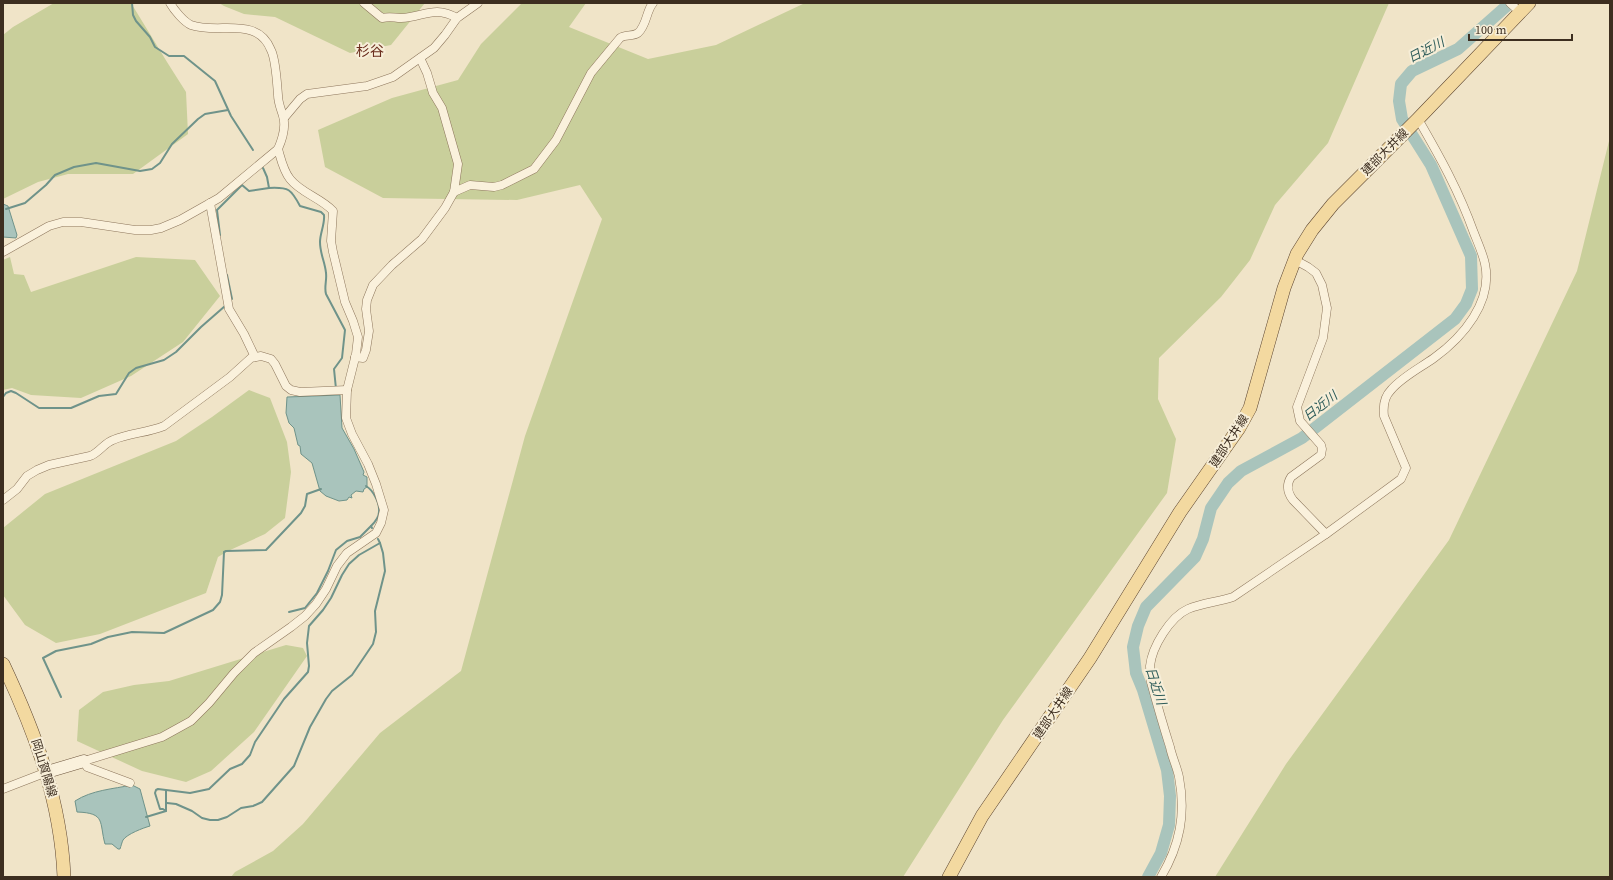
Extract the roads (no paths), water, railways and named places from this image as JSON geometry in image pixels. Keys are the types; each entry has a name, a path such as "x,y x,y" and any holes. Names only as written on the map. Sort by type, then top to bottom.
{"main road":[{"name":"建部大井線","path":"949,877 982,816 1090,658 1180,512 1239,428 1250,408 1284,288 1296,260 1312,230 1333,204 1416,121 1522,8"},
{"name":"岡山賀陽線","path":"3,664 27,717 47,772 60,827 64,877"}],"street":[{"path":"3,252 49,226 63,222 81,222 134,230 151,230 161,228 174,223 220,198 278,149 282,141 284,118 278,99 271,50 262,36 250,29 190,25 170,3"},
{"path":"364,3 382,18 393,16 400,18 427,12 444,11 457,18"},
{"path":"284,118 300,99 307,94 380,82 393,77 440,42 457,18 478,3"},
{"path":"454,192 470,185 494,187 502,185 534,169 556,140 591,73 622,36 633,36 639,32 643,27 653,3"},
{"path":"1510,3 1522,8"},
{"path":"355,357 363,358 366,350 369,331 366,309 367,300 373,285 392,265 422,239 445,208 454,192 458,164 442,108 432,93 427,72 420,58"},
{"path":"1160,877 1171,858 1178,838 1182,799 1178,776 1151,682 1150,667 1153,654 1167,626 1176,616 1189,609 1233,597 1326,534 1401,479 1406,468 1384,416 1383,407 1385,399 1390,391 1399,382 1436,357 1459,336 1476,314 1482,301 1485,290 1486,265 1452,178 1416,121"},
{"path":"3,789 47,772 162,737 191,721 254,653 305,616 316,604 326,589 337,566 347,553 376,533 382,523 384,510 376,484 368,464 348,426 346,408 340,390 355,357 358,338 354,321 344,302 331,241 333,211 329,206 306,192 290,179 283,166 278,149"},
{"path":"210,203 229,309 244,334 255,357"},
{"path":"1296,260 1308,266 1316,273 1322,285 1327,308 1323,338 1297,407 1300,420 1321,445 1322,449 1321,455 1291,477 1287,487 1293,500 1326,534"},
{"path":"3,500 18,490 27,476 37,470 49,465 95,455 102,446 111,440 125,435 152,431 164,426 230,377 251,358 261,356 271,360 275,364 286,386 291,390 300,392 340,390"},
{"path":"84,761 87,767 130,783"}],"water":[{"path":"3,204 8,206 17,235 16,238 3,237"},
{"path":"340,395 342,428 354,449 364,472 363,475 367,477 367,487 363,492 356,491 351,495 352,498 349,497 347,500 339,501 326,496 320,491 312,463 301,454 294,428 289,423 286,413 287,397"},
{"path":"132,785 140,789 150,826 125,838 120,849 118,849 112,844 105,844 100,820 93,814 77,812 75,801 95,792"}],"waterway":[{"path":"132,3 133,15 136,21 150,37 155,47 169,56 184,56 215,81 231,116 253,150"},
{"name":"日近川","path":"1148,877 1161,853 1169,825 1170,796 1167,770 1143,690 1136,673 1133,647 1138,626 1146,607 1195,557 1203,539 1211,508 1228,483 1241,471 1302,438 1455,319 1466,304 1472,289 1471,256 1431,165 1402,119 1399,101 1401,84 1412,71 1458,49 1510,3"},
{"path":"6,209 25,203 55,175 74,167 96,163 140,171 152,169 160,163 172,144 198,119 205,114 228,110"},
{"path":"263,168 267,177 269,188 289,190 300,206 321,212 324,215 320,242 326,273 325,291 345,330 342,358 334,369 336,389"},
{"path":"220,235 217,210 242,185 249,191 269,188"},
{"path":"227,275 232,299"},
{"path":"3,397 6,393 11,391 39,408 71,408 99,396 116,394 129,373 136,368 164,360 176,352 225,306"},
{"path":"366,486 376,497 379,508 379,514 371,526 372,528"},
{"path":"61,697 43,658 56,651 91,644 108,637 132,632 164,633 213,610 220,602 222,595 224,552 266,550 301,513 305,506 307,494 321,489"},
{"path":"289,612 305,608 317,593 336,550 347,541 360,537 371,526"},
{"path":"146,817 166,811 160,809 155,793 156,790 190,793 209,789 230,769 242,764 250,755 255,742 284,699 308,672 309,666 307,643 309,626 331,598 349,564 359,555 380,543 378,539"},
{"path":"167,803 176,804 192,811 202,818 218,820 227,817 241,808 253,806 262,802 294,766 310,727 326,699 332,691 352,675 373,644 376,632 375,611 385,571 380,543"},
{"path":"166,791 166,811"}],"district":[{"name":"杉谷","path":"370,51"}]}
